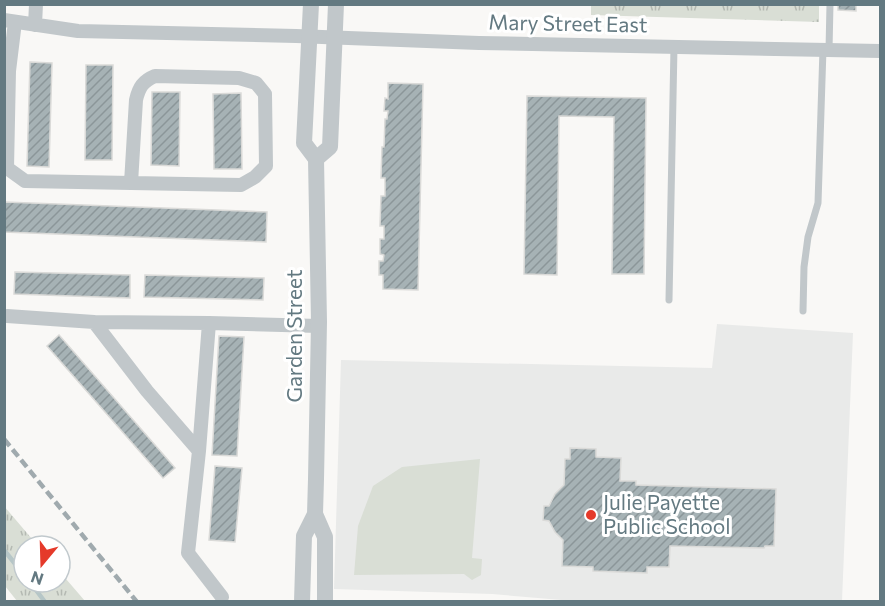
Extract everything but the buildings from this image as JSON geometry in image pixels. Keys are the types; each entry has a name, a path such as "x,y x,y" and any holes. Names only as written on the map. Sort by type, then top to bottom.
{"street":[{"path":"35,25 36,4"},
{"name":"Garden Street","path":"311,4 304,143 316,159 319,326 315,514 325,537 325,602"},
{"path":"316,159 330,147 336,4"},
{"path":"10,21 7,168 25,181 131,183 241,185 255,177 266,166 265,94 256,83 239,78 155,76 147,80 139,89 136,99 131,183"},
{"name":"Mary Street East","path":"10,21 78,31 479,43 880,51"},
{"path":"8,316 94,322 319,326"},
{"path":"94,322 147,391 199,451"},
{"path":"209,323 188,553 222,597"},
{"name":"Garden Street","path":"304,598 304,536 315,514"}],"lane":[{"path":"802,311 808,237 818,203 830,4"},
{"path":"669,300 674,46"}],"shaded area":[{"name":"Julie Payette Public School","path":"717,324 853,333 842,601 585,602 492,594 334,589 341,360 712,368"}],"green space":[{"path":"591,4 819,5 819,22 591,15"},
{"path":"480,459 472,558 482,559 481,575 472,580 464,574 354,575 358,526 373,486 402,467"},
{"path":"4,506 28,534 12,534 12,594 72,594 72,586 85,601 17,601 5,586"}],"waterway":[{"path":"4,550 12,560"},
{"path":"39,594 45,602"}],"railway":[{"path":"4,439 137,602"}],"place":[{"name":"Julie Payette Public School","path":"591,515"}]}
